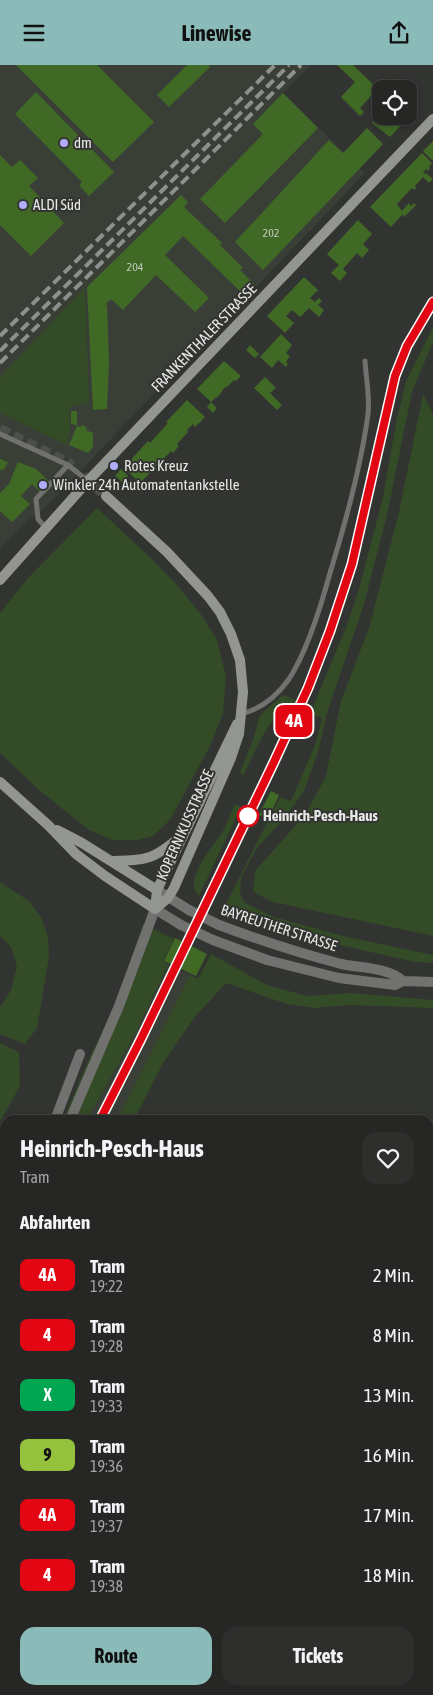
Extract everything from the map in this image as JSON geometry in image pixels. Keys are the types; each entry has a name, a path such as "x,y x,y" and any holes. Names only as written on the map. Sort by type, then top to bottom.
{"street":[{"name":"FRANKENTHALER STRASSE","path":"0,580 88,481 433,119"},
{"name":"KOPERNIKUSSTRASSE","path":"106,496 167,552 195,581 220,612 232,634 240,660 243,692 241,715 239,734 231,758 168,898 155,909"},
{"name":"KOPERNIKUSSTRASSE","path":"155,909 156,890 241,715"},
{"name":"BAYREUTHER STRASSE","path":"0,782 48,825 76,854 105,876 181,925 213,940 268,960 339,978 395,985 403,981 433,982"},
{"name":"BAYREUTHER STRASSE","path":"48,825 112,861 168,898 219,925 251,937 333,961 396,975 403,981"},
{"path":"112,861 147,859 162,853 185,832"},
{"path":"72,1115 119,1006 155,909"},
{"path":"57,1115 80,1055"}],"lane":[{"path":"241,715 254,711 276,694 290,678 319,612 354,486 368,412 365,361"},
{"path":"0,433 68,465 88,481"},
{"path":"46,528 38,519 36,499 68,465"}],"shaded area":[{"path":"0,65 311,65 283,93 365,173 45,508 26,522 0,549"},
{"path":"168,965 190,975 120,1115 90,1115 136,1032"}],"green space":[{"path":"85,287 89,403 69,407 70,432 67,445 0,413 0,377"},
{"path":"433,327 433,342 412,392 387,515 364,604 327,713 318,752 304,791 284,819 256,849 241,878 240,893 245,903 274,917 343,936 433,955 433,963 415,962 313,939 224,908 280,797 291,801 316,743 322,718 310,714 347,625 359,589 383,497 397,418 407,379"},
{"path":"423,394 433,414 433,936 273,902 253,892 255,871 305,815 326,776 341,701 369,628 399,512"},
{"path":"97,508 152,559 177,585 203,617 217,640 226,677 223,714 210,746 170,820 153,836 138,840 112,840 89,830 40,791 0,753 0,613 27,579"},
{"path":"283,695 298,701 295,707 284,703 262,737 243,776 240,772 253,740 260,715"},
{"path":"235,804 241,807 199,896 195,889 194,881 197,872 224,829"},
{"path":"0,882 29,901 41,917 48,937 49,956 37,1028 25,1044 0,1034 0,1007 11,990 17,966 11,947 0,936"},
{"path":"143,924 174,939 163,961 168,965 136,1032 90,1115 65,1115 93,1050 115,1006"},
{"path":"211,954 267,985 307,996 350,993 433,1000 433,1008 349,1005 314,1008 287,1004 226,983 194,1018 163,1063 137,1115 120,1115 190,975 198,979"},
{"path":"0,1043 19,1052 20,1086 4,1115 0,1115"}],"building":[{"path":"16,65 97,65 154,122 113,162"},
{"path":"187,65 208,65 210,67 169,107 157,95"},
{"path":"337,65 353,65 372,83 372,97 360,108 364,112 360,116 341,97 355,82"},
{"name":"dm","path":"36,92 114,172 89,196 79,185 82,182 15,114"},
{"path":"283,93 318,128 225,223 200,199 263,134 253,124"},
{"path":"375,125 401,125 390,137"},
{"path":"367,128 383,144 263,270 235,242 329,140 343,153"},
{"path":"433,141 433,161 423,151"},
{"path":"422,153 432,163 428,171 426,169 423,173 426,173 433,179 429,183 423,177 415,186 416,188 414,190 412,188 397,204 402,211 409,203 411,206 414,203 416,205 404,217 403,214 391,227 370,207"},
{"name":"ALDI Süd","path":"0,155 12,167 20,160 38,178 29,186 64,223 31,256 0,225"},
{"path":"181,195 188,202 184,207 222,243 220,245 243,268 240,270 254,284 244,295 183,236 165,255 209,298 195,312 156,275 123,310 111,299 105,305 107,305 109,363 107,409 93,410 87,287"},
{"path":"358,220 372,234 363,244 369,250 362,258 357,253 343,269 347,273 340,281 331,273 339,265 327,254"},
{"path":"304,277 318,290 310,298 315,302 319,298 322,301 318,305 324,310 319,317 309,308 300,317 292,310 286,316 294,323 285,333 267,316"},
{"path":"281,334 292,345 286,353 290,356 286,362 288,364 286,367 278,360 272,368 260,357"},
{"path":"250,345 259,354 255,358 246,350"},
{"path":"224,361 241,376 225,387 217,398 211,402 197,389"},
{"path":"265,377 276,388 270,393 282,405 277,410 254,388"},
{"path":"187,400 205,417 195,427 193,424 187,430 188,432 177,444 179,446 173,453 171,451 140,483 125,469 125,466 148,441 150,443 168,423 166,422"},
{"path":"211,402 217,408 213,413 207,407"},
{"path":"71,411 77,411 77,426 71,423"},
{"path":"82,425 87,427 86,430 93,433 93,447 88,453 69,445 77,426 81,427"},
{"path":"0,459 8,462 4,470 1,469 0,472"},
{"path":"18,462 36,469 53,485 43,495 32,484 21,496 30,504 12,522 0,511 0,493 9,484"},
{"path":"121,469 128,476 122,482 115,476"},
{"path":"271,791 279,795 268,819 259,815"},
{"path":"175,938 207,954 196,976 164,961"}],"tunnel":[{"path":"0,429 72,466"},
{"path":"83,476 106,496"}],"tram line":[{"path":"102,1115 173,973 308,688 352,564 395,376 407,346 433,302"},
{"name":"4A","path":"103,1115 173,973 308,688 324,648 352,564 395,376 407,346 433,302"}],"railway":[{"path":"0,336 275,65"},
{"path":"0,351 289,65"},
{"path":"0,363 301,65"}],"place":[{"name":"dm","path":"64,143"},
{"name":"ALDI Süd","path":"23,205"},
{"name":"Rotes Kreuz","path":"114,466"},
{"name":"Winkler 24h Automatentankstelle","path":"43,485"},
{"name":"Heinrich-Pesch-Haus","path":"248,816"}]}
